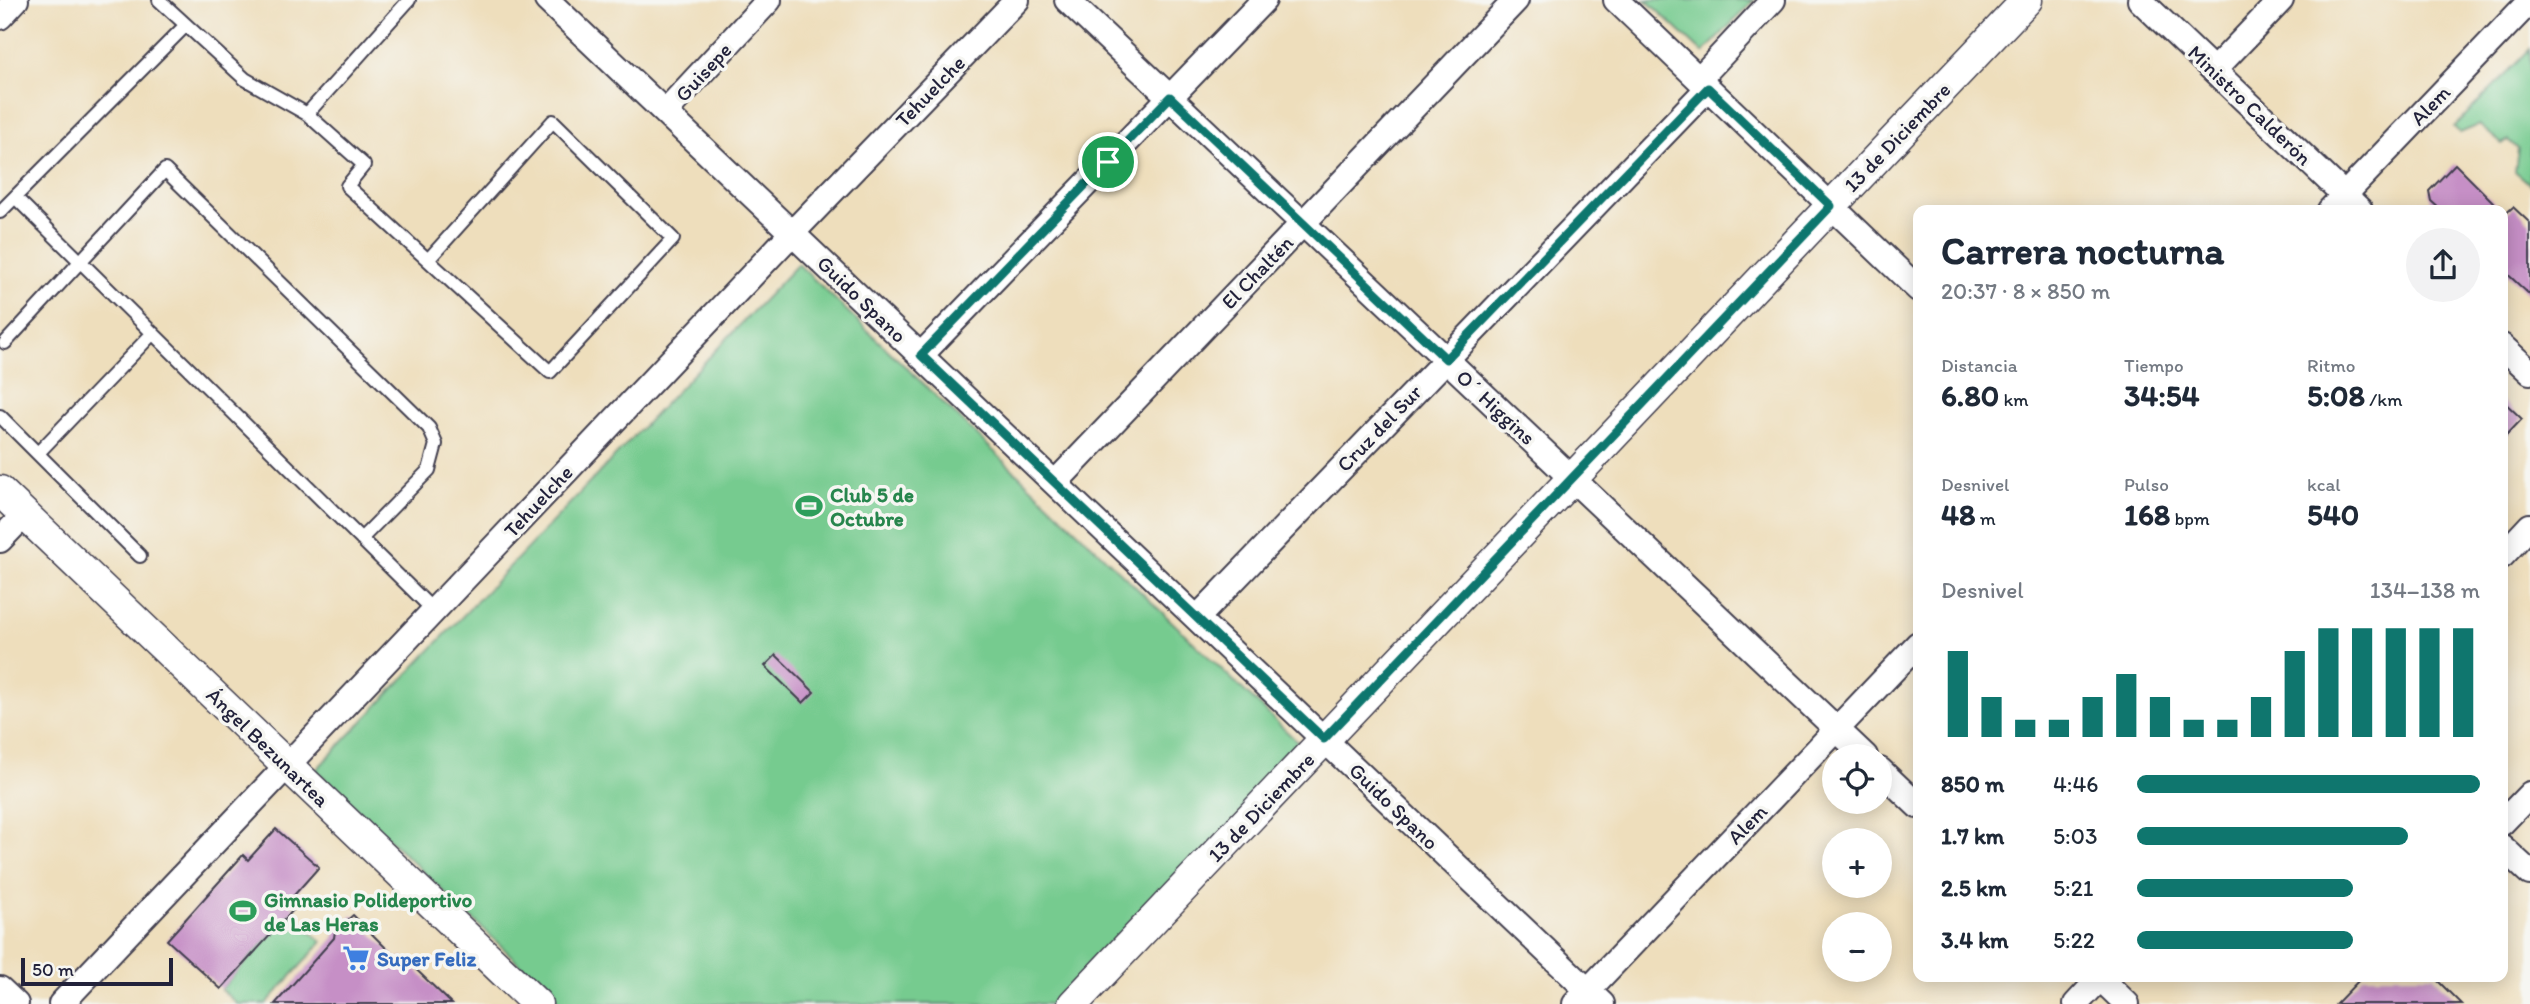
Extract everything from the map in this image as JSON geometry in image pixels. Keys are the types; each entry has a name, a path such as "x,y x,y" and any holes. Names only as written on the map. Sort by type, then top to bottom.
{"street":[{"path":"0,17 16,0"},
{"name":"Guido Spano","path":"547,0 1324,739 1588,1000"},
{"name":"Guisepe","path":"665,112 769,0"},
{"name":"Tehuelche","path":"61,1004 793,232 1017,0"},
{"name":"O´ Higgins","path":"1067,0 1853,744"},
{"path":"921,355 1264,0"},
{"name":"El Chaltén","path":"1055,482 1516,0"},
{"path":"1616,0 1913,284"},
{"name":"Cruz del Sur","path":"1197,618 1446,359 1703,84 1773,0"},
{"name":"13 de Diciembre","path":"1073,1004 2027,0"},
{"name":"Ministro Calderón","path":"2140,0 2214,70 2345,205"},
{"path":"2214,70 2281,0"},
{"name":"Alem","path":"2345,205 2530,1"},
{"path":"2508,352 2530,372"},
{"name":"Ángel Bezunartea","path":"0,491 537,1004"},
{"path":"0,540 25,514"},
{"path":"2508,550 2530,526"},
{"name":"Alem","path":"1588,1000 1913,649"},
{"path":"1892,781 1913,801"},
{"path":"2508,817 2530,794"},
{"path":"2508,853 2530,873"},
{"path":"2076,1004 2096,982"},
{"path":"2105,982 2127,1004"},
{"path":"0,989 16,1004"}],"lane":[{"path":"159,0 245,79 307,114 365,165 347,186 550,372 673,239 553,121 428,260"},
{"path":"307,114 409,0"},
{"path":"0,212 186,24"},
{"path":"5,343 165,170 429,428 436,444 429,470 362,538"},
{"path":"15,197 434,611"},
{"path":"38,453 153,333"},
{"path":"0,416 140,556"}],"green space":[{"path":"1646,0 1754,0 1703,53"},
{"path":"2530,49 2530,184 2515,171 2518,149 2508,140 2502,144 2479,125 2460,133 2454,127"},
{"name":"Club 5 de Octubre","path":"798,264 1304,748 1059,1004 562,1004 316,770"},
{"path":"290,913 322,942 266,1004 237,1004 221,989"}],"building":[{"path":"2455,164 2496,205 2435,205 2431,201 2429,191"},
{"path":"2513,207 2530,223 2530,295 2508,275 2508,212"},
{"path":"2508,406 2522,419 2508,434"},
{"path":"776,655 814,692 803,703 765,666"},
{"name":"Gimnasio Polideportivo de Las Heras","path":"276,829 319,867 288,902 295,908 221,989 167,940 243,855 248,860"},
{"name":"Super Feliz","path":"353,915 398,960 402,956 452,1004 275,1004 334,938 335,931"},
{"path":"2357,982 2439,982 2461,1004 2336,1004"}],"place":[{"name":"Club 5 de Octubre","path":"809,506"},
{"name":"Gimnasio Polideportivo de Las Heras","path":"243,911"},
{"name":"Super Feliz","path":"356,958"}],"route":[{"path":"1708,88 1831,206 1324,739 921,355 1108,162 1170,97 1446,359 1708,88"}]}
